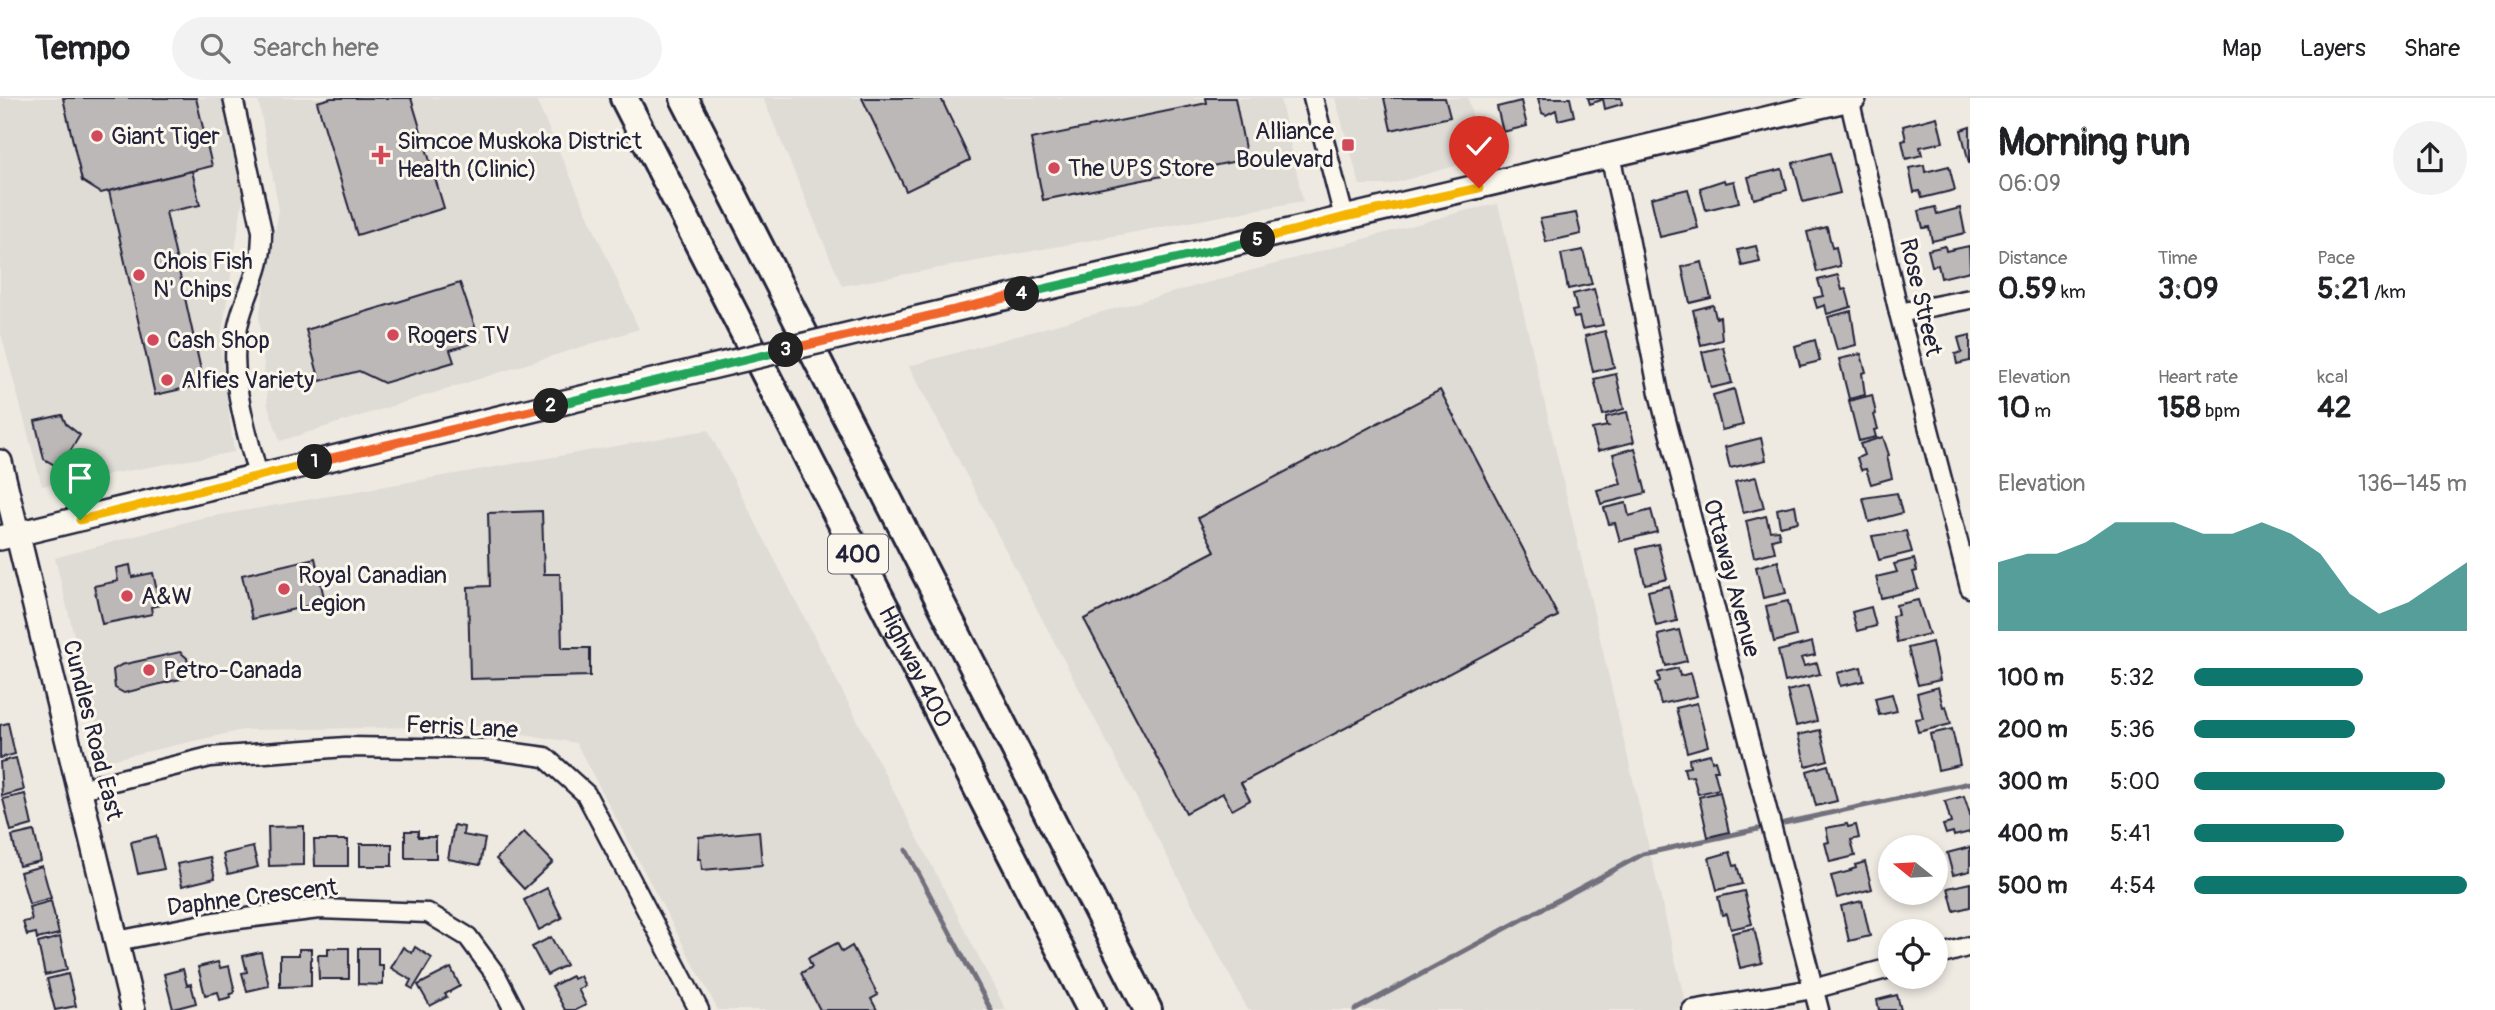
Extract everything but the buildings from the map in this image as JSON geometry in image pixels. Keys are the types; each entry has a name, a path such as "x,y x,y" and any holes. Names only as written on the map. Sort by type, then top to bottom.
{"highway":[{"name":"Highway 400","path":"624,98 1091,1010"},
{"name":"400","path":"684,98 1148,1010"}],"main road":[{"path":"9,536 1851,98"},
{"name":"Cundles Road East","path":"0,462 9,536 81,789 132,1010"}],"street":[{"path":"233,98 262,231 263,251 239,325 235,354 242,413 258,476"},
{"path":"1313,98 1345,217"},
{"name":"Rose Street","path":"1851,98 1899,313 1970,588"},
{"name":"Ottaway Avenue","path":"1610,156 1659,393 1819,1010"},
{"path":"1899,313 1970,299"},
{"name":"Ferris Lane","path":"81,789 210,757 346,747 486,749 545,757 586,794 699,1010"},
{"name":"Daphne Crescent","path":"117,941 214,922 319,909 428,913 468,937 496,975 514,1010"},
{"path":"1948,953 1970,947"},
{"path":"1692,1010 1813,989 1878,971"}],"shaded area":[{"path":"0,98 221,98 244,192 220,345 234,452 42,486 0,330"},
{"path":"258,98 535,98 639,329 280,441 268,406 259,317 279,210"},
{"path":"763,98 1280,98 1303,201 842,286"},
{"path":"1335,98 1468,98 1484,158 1387,185 1360,185"},
{"path":"1498,204 1687,1010 1248,1010 909,366 1464,211"},
{"path":"708,430 1006,1010 718,1010 576,743 476,726 243,730 105,761 55,558 197,519"}],"waterway":[{"path":"1784,823 1970,783"},
{"path":"1355,1010 1643,854 1758,829"},
{"path":"906,850 991,1010"}],"place":[{"name":"Giant Tiger","path":"97,136"},
{"name":"Alliance Boulevard","path":"1348,145"},
{"name":"Simcoe Muskoka District Health (Clinic)","path":"381,155"},
{"name":"The UPS Store","path":"1054,168"},
{"name":"Chois Fish N' Chips","path":"139,275"},
{"name":"Rogers TV","path":"393,335"},
{"name":"Cash Shop","path":"153,340"},
{"name":"Alfies Variety","path":"167,380"},
{"name":"Royal Canadian Legion","path":"284,589"},
{"name":"A&W","path":"127,596"},
{"name":"Petro-Canada","path":"149,670"}],"route":[{"path":"80,520 665,378 1270,237 1345,217 1479,188"}]}
